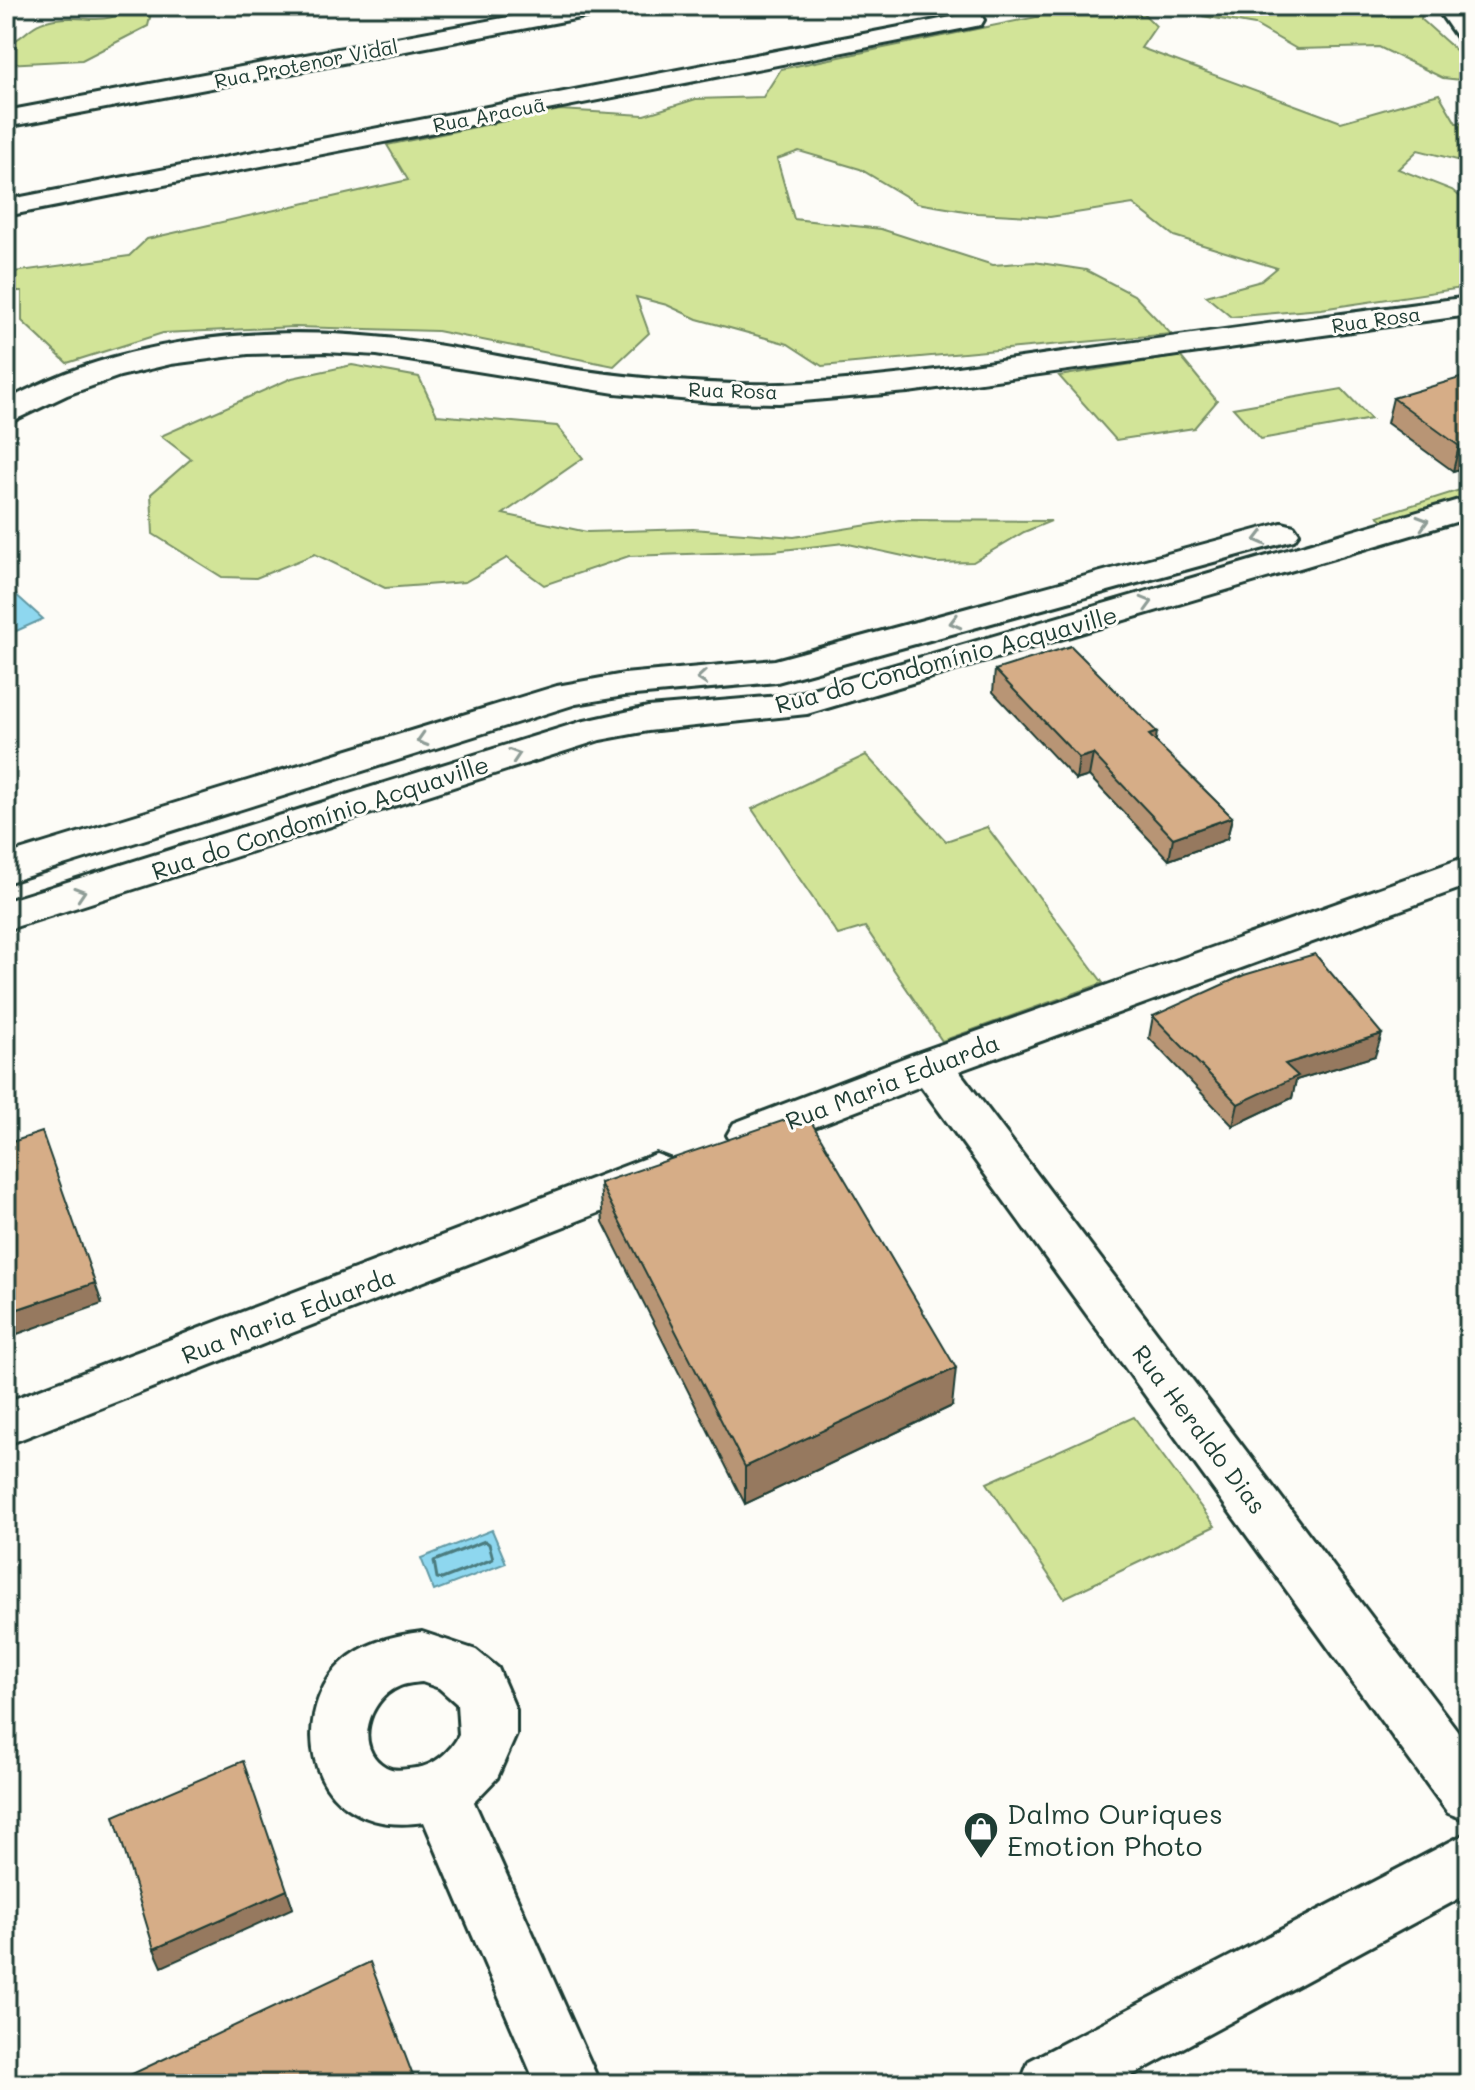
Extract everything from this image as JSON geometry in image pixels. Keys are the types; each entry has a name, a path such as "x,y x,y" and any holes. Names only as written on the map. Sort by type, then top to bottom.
{"street":[{"name":"Rua Protenor Vidal","path":"6,119 606,6"},
{"path":"1447,6 1469,37"},
{"name":"Rua Aracuã","path":"6,208 972,20"},
{"name":"Rua Rosa","path":"6,414 104,371 191,350 269,342 352,344 429,352 553,375 735,394 810,392 1469,306"},
{"name":"Rua do Condomínio Acquaville","path":"6,916 593,730 648,719 794,706 1028,638 1372,523 1469,479"},
{"name":"Rua do Condomínio Acquaville","path":"6,869 570,694 624,685 777,671 999,609 1372,523 1469,507"},
{"path":"999,609 1028,638"},
{"path":"570,694 593,730"},
{"path":"228,802 250,839"},
{"name":"Rua Maria Eduarda","path":"6,1424 930,1065 1469,870"},
{"name":"Rua Heraldo Dias","path":"930,1065 1469,1793"},
{"path":"440,1791 568,2084"},
{"path":"1052,2084 1469,1861"}],"green space":[{"path":"1090,6 1136,6 1156,26 1141,48 1341,122 1439,94 1456,123 1469,123 1469,163 1418,150 1398,169 1452,190 1469,204 1469,287 1321,309 1231,317 1206,296 1261,281 1277,268 1174,236 1133,204 1050,217 977,213 917,203 860,169 799,151 777,159 794,219 881,229 993,265 1034,262 1086,270 1134,295 1171,334 822,366 788,344 697,319 667,305 636,297 649,333 614,366 437,331 295,327 163,333 67,363 22,321 22,291 6,291 6,273 129,256 147,239 408,180 387,145 560,110 644,115 696,99 763,97 781,69"},
{"path":"1199,6 1424,6 1421,19 1469,62 1469,81 1443,78 1379,47 1297,49 1255,25 1203,16"},
{"path":"130,10 151,13 148,26 82,60 6,64 6,45 39,24 66,18 108,18"},
{"path":"1180,356 1217,401 1194,428 1116,440 1059,376"},
{"path":"352,365 419,377 437,415 557,426 583,458 503,514 587,532 693,529 794,537 899,520 1051,521 1024,532 973,562 935,563 844,543 774,551 629,556 544,585 507,558 465,582 385,588 315,554 256,578 222,577 153,534 151,494 191,459 161,436 292,378"},
{"path":"1342,389 1371,419 1261,439 1233,408"},
{"path":"1469,487 1469,499 1388,524 1378,516"},
{"path":"866,755 946,841 987,827 1103,983 942,1041 865,927 838,935 752,809"},
{"path":"1134,1417 1215,1526 1064,1598 987,1483"}],"water":[{"path":"14,593 43,619 14,632 6,625 6,597"},
{"path":"492,1530 506,1563 434,1591 421,1558"}],"building":[{"path":"1463,377 1469,381 1469,443 1459,446 1393,398"},
{"path":"1071,646 1157,732 1149,735 1232,817 1173,838 1093,754 1079,758 995,670"},
{"path":"1315,954 1382,1034 1285,1064 1298,1076 1238,1104 1153,1016 1244,975"},
{"path":"806,1113 956,1368 745,1467 600,1183"},
{"path":"42,1132 95,1283 6,1313 6,1144"},
{"path":"243,1761 287,1890 154,1949 114,1816"},
{"path":"370,1962 416,2084 111,2084"}],"place":[{"name":"Dalmo Ouriques Emotion Photo","path":"981,1860"}]}
